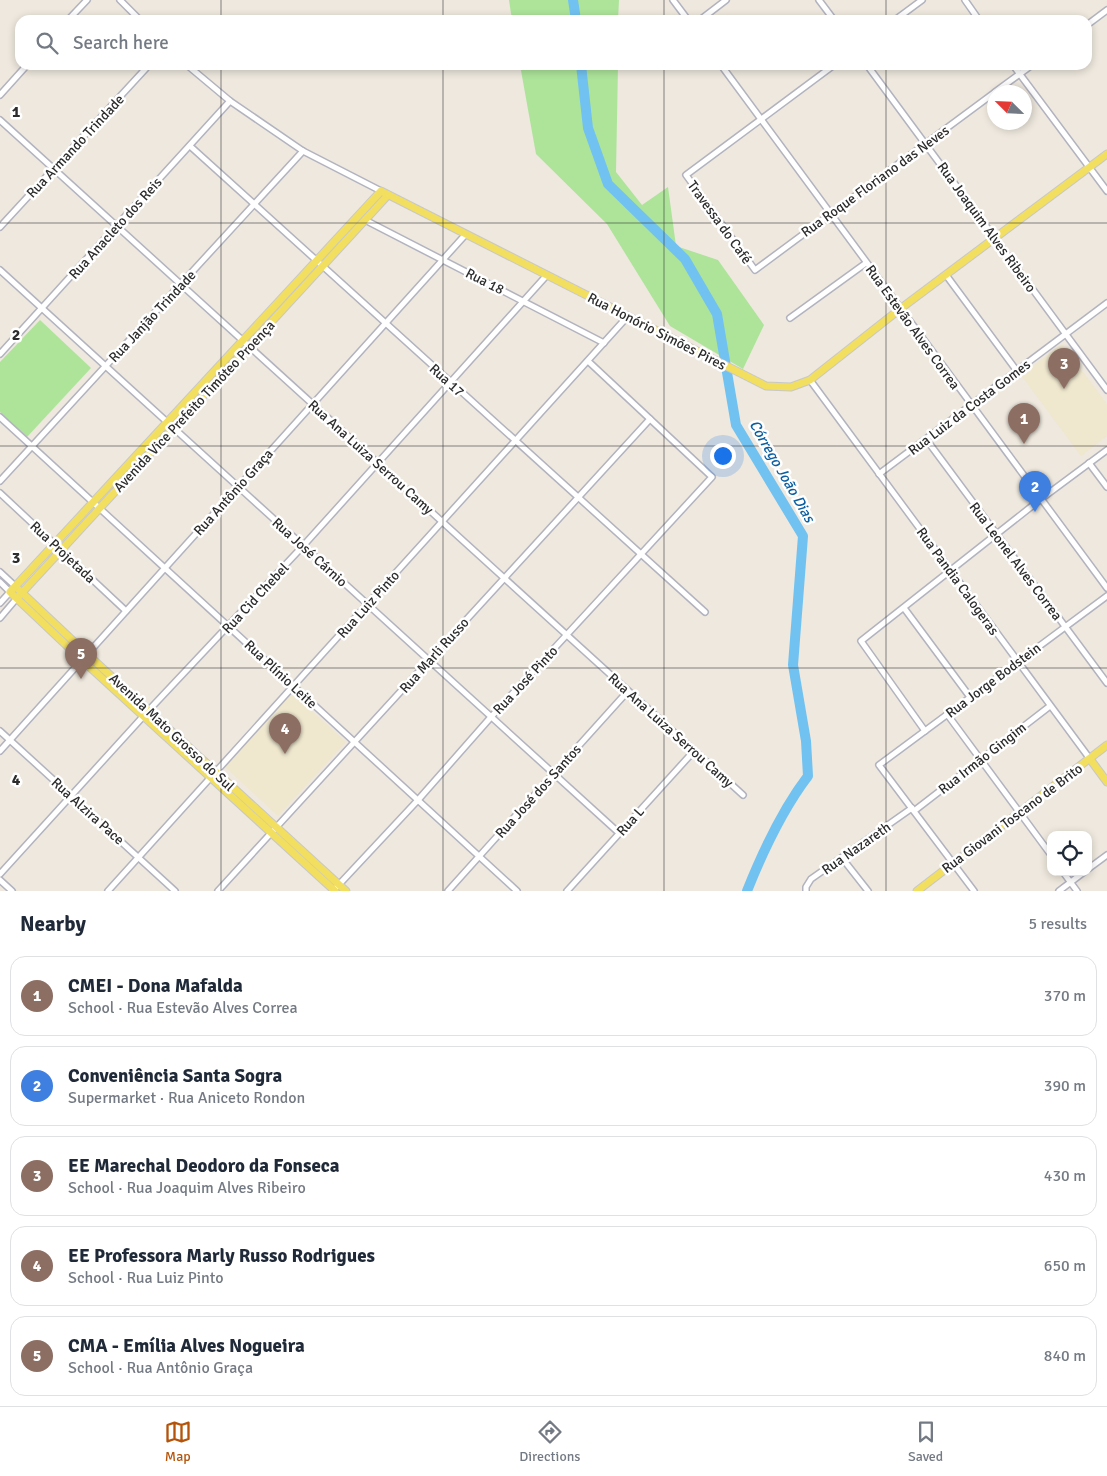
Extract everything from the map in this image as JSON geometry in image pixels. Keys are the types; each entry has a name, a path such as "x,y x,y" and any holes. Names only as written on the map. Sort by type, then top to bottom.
{"main road":[{"name":"Rua Honório Simões Pires","path":"381,191 766,386 791,387 810,380 900,309 1107,154"},
{"name":"Avenida Vice Prefeito Timóteo Proença","path":"13,589 381,191"},
{"name":"Avenida Vice Prefeito Timóteo Proença","path":"20,596 388,195"},
{"name":"Avenida Mato Grosso do Sul","path":"13,589 82,660 271,834 335,889 346,891"},
{"name":"Avenida Mato Grosso do Sul","path":"20,596 149,710 276,828 335,889"},
{"name":"Rua Giovani Toscano de Brito","path":"917,891 1107,745"},
{"name":"Rua Pandia Calogeras","path":"1090,759 1107,782"}],"street":[{"path":"73,15 87,0"},
{"path":"120,0 135,15"},
{"path":"673,0 684,15"},
{"path":"706,15 726,0"},
{"path":"819,0 830,15"},
{"path":"902,15 922,0"},
{"path":"965,0 976,15"},
{"path":"1092,20 1107,10"},
{"path":"0,95 22,70"},
{"name":"Rua Armando Trindade","path":"0,228 144,70"},
{"name":"Rua Honório Simões Pires","path":"194,70 230,102 303,151 381,191"},
{"name":"Rua Estevão Alves Correa","path":"725,70 1107,588"},
{"path":"761,120 827,70"},
{"name":"Rua Joaquim Alves Ribeiro","path":"871,70 1107,390"},
{"path":"1017,70 1107,192"},
{"name":"Rua Roque Floriano das Neves","path":"1006,85 1025,70"},
{"name":"Rua Roque Floriano das Neves","path":"754,270 987,99"},
{"name":"Rua Anacleto dos Reis","path":"0,354 230,102"},
{"name":"Rua Ana Luiza Serrou Camy","path":"0,120 743,795"},
{"name":"Travessa do Café","path":"754,270 686,175 761,120"},
{"name":"Rua 17","path":"190,146 705,612"},
{"name":"Rua Janjão Trindade","path":"0,481 303,151"},
{"name":"Rua 18","path":"365,220 604,343"},
{"name":"Rua Antônio Graça","path":"0,750 466,234"},
{"path":"790,318 866,263"},
{"name":"Rua José Cárnio","path":"0,270 619,833"},
{"name":"Rua Cid Chebel","path":"0,874 149,710 303,546 522,301 548,275"},
{"path":"946,275 1017,371"},
{"name":"Rua Luiz da Costa Gomes","path":"879,474 1107,304"},
{"name":"Rua Luiz Pinto","path":"108,891 628,316"},
{"path":"588,360 650,419"},
{"name":"Rua Pandia Calogeras","path":"810,380 1090,759"},
{"name":"Rua Plínio Leite","path":"0,417 517,891"},
{"name":"Rua José Pinto","path":"335,889 712,476 650,419"},
{"name":"Rua Marli Russo","path":"218,891 650,419"},
{"name":"Rua Leonel Alves Correa","path":"926,439 1107,683"},
{"path":"925,731 861,641 1041,499 1107,450"},
{"path":"1089,463 1107,487"},
{"name":"Rua Projetada","path":"0,493 126,611"},
{"name":"Avenida Mato Grosso do Sul","path":"0,572 13,589"},
{"name":"Avenida Mato Grosso do Sul","path":"0,582 13,589"},
{"name":"Avenida Vice Prefeito Timóteo Proença","path":"0,603 13,589"},
{"name":"Avenida Vice Prefeito Timóteo Proença","path":"0,618 20,596"},
{"name":"Rua Jorge Bodstein","path":"913,810 879,765 1107,596"},
{"path":"904,608 970,697"},
{"name":"Rua José dos Santos","path":"448,891 628,691"},
{"name":"Rua Irmão Gingim","path":"913,810 1050,706"},
{"path":"947,714 1047,850"},
{"name":"Rua Alzira Pace","path":"0,731 175,891"},
{"name":"Rua L","path":"567,891 694,751"},
{"path":"913,810 974,891"},
{"name":"Rua Nazareth","path":"806,891 806,886 812,879 913,810"},
{"path":"1092,866 1107,855"},
{"path":"842,858 868,891"},
{"path":"1066,876 1077,891"},
{"path":"1059,891 1078,876"},
{"path":"0,880 12,891"}],"shaded area":[{"path":"1062,344 1107,404 1107,436 1081,456 1021,375"},
{"path":"291,692 346,742 278,816 224,766"}],"green space":[{"path":"509,0 619,0 618,15 511,15"},
{"path":"521,70 618,70 616,172 642,205 668,187 676,246 718,260 764,325 743,369 670,326 607,224 536,154"},
{"path":"40,320 91,368 27,437 0,412 0,362"}],"waterway":[{"name":"Córrego João Dias","path":"573,0 575,15"},
{"name":"Córrego João Dias","path":"582,70 588,128 608,184 685,259 717,314 736,425 803,536 793,665 806,741 808,776 774,831 747,891"}],"place":[{"name":"EE Marechal Deodoro da Fonseca","path":"1064,389"},
{"name":"CMEI - Dona Mafalda","path":"1024,444"},
{"name":"Conveniência Santa Sogra","path":"1035,512"},
{"name":"CMA - Emília Alves Nogueira","path":"81,679"},
{"name":"EE Professora Marly Russo Rodrigues","path":"285,754"}]}
